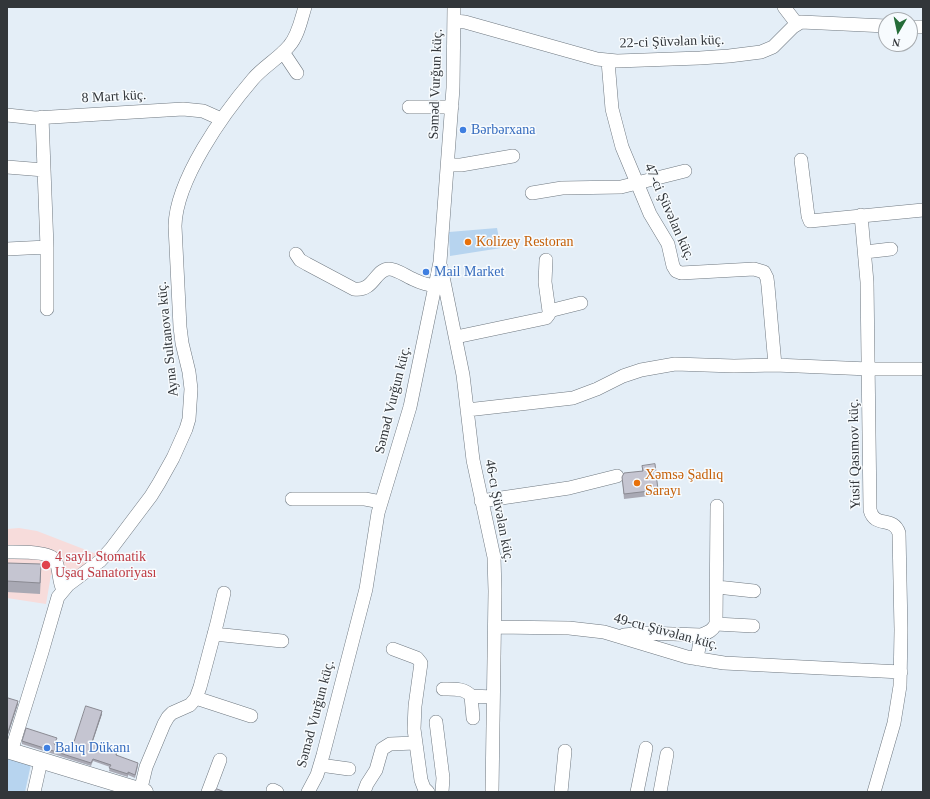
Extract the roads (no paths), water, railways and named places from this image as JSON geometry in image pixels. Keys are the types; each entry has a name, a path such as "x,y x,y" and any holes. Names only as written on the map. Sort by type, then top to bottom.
{"main road":[{"path":"9,751 142,792"}],"street":[{"name":"Ayna Sultanova küç.","path":"9,751 42,652 56,603 63,590 100,561 112,549 151,496 174,458 186,429 189,419 191,390 180,327 175,215 178,202 190,174 221,119 258,73 284,52 289,46 297,33 305,7"},
{"name":"Səməd Vurğun küç.","path":"308,792 320,765 366,589 381,502 410,407 436,286 440,262 452,107 454,7"},
{"path":"784,7 797,24 805,22 878,26"},
{"name":"22-ci Şüvəlan küç.","path":"454,21 465,22 592,58 608,61 717,58 761,52 768,50 778,43 797,24"},
{"path":"284,52 297,73"},
{"name":"47-ci Şüvəlan küç.","path":"608,61 609,87 615,124 622,148 650,214 668,244 673,266 676,271 688,274 754,269 764,272 767,278 768,286 775,365"},
{"path":"409,107 452,107"},
{"name":"8 Mart küç.","path":"7,115 24,118 183,109 203,111 221,119"},
{"path":"42,117 47,247 47,309"},
{"path":"448,165 461,165 513,156"},
{"path":"801,160 808,216 810,221 923,210"},
{"path":"7,167 44,170"},
{"path":"532,194 562,188 621,187 685,171"},
{"name":"Yusif Qasımov küç.","path":"861,215 868,282 870,510 872,516 876,520 894,524 899,533 901,672 899,696 894,723 874,792"},
{"path":"7,249 47,247"},
{"path":"865,252 891,249"},
{"path":"296,254 300,260 354,289 365,289 385,270 390,269 414,280 436,286"},
{"path":"456,337 546,318 550,311 545,282 546,260"},
{"name":"46-cı Şüvəlan küç.","path":"440,262 456,337 467,410 471,449 494,557 495,627 492,792"},
{"path":"550,311 581,303"},
{"path":"432,304 450,304"},
{"path":"467,410 573,398 597,389 623,376 660,366 686,363 869,369 923,369"},
{"path":"482,501 569,488 618,476"},
{"path":"292,498 365,499 381,502"},
{"path":"618,635 646,633 701,634 709,632 716,624 717,506"},
{"path":"7,552 44,554 52,556 55,560 60,584 63,590"},
{"path":"717,587 754,591"},
{"path":"142,792 146,767 168,717 190,705 196,698 224,593"},
{"path":"716,624 752,626"},
{"name":"49-cu Şüvəlan küç.","path":"495,627 576,629 618,635 697,659 724,663 901,672"},
{"path":"214,634 282,641"},
{"path":"697,659 701,634"},
{"path":"393,649 417,658 421,663 414,718 415,743 421,780 424,788 428,792"},
{"path":"444,689 464,690 468,692 471,696 473,718"},
{"path":"471,696 493,697"},
{"path":"196,698 251,716"},
{"path":"436,722 443,778 442,792"},
{"path":"364,792 376,770 382,749 390,744 415,743"},
{"path":"637,792 646,748"},
{"path":"561,792 565,751"},
{"path":"660,792 667,754"},
{"path":"208,792 220,760"},
{"path":"34,792 41,761"},
{"path":"320,765 349,769"}],"place":[{"name":"Bərbərxana","path":"463,130"},
{"name":"Kolizey Restoran","path":"468,242"},
{"name":"Mail Market","path":"426,272"},
{"name":"Xəmsə Şadlıq Sarayı","path":"637,483"},
{"name":"4 saylı Stomatik Uşaq Sanatoriyası","path":"46,565"},
{"name":"Balıq Dükanı","path":"47,748"}]}
